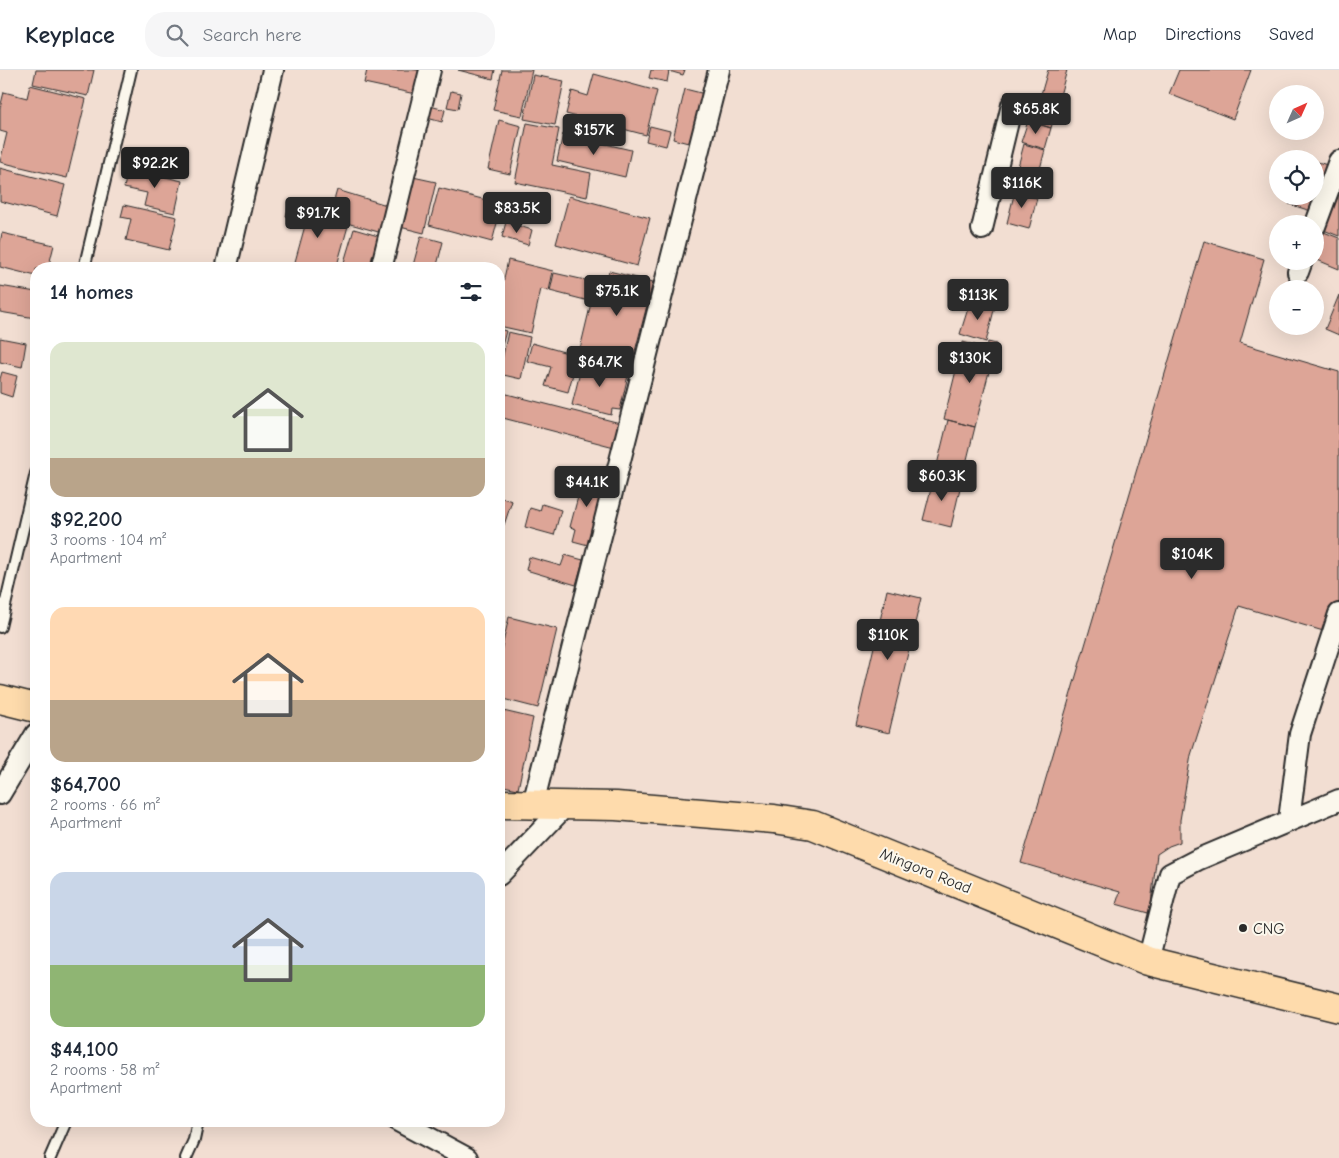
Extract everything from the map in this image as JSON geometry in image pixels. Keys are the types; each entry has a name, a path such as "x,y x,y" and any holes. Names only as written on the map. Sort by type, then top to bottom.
{"highway":[{"path":"0,699 30,706"},
{"name":"Mingora Road","path":"505,804 616,806 774,819 814,825 1148,961 1339,1008"}],"street":[{"path":"228,262 274,70"},
{"path":"383,262 430,70"},
{"path":"533,804 719,70"},
{"path":"982,229 1012,105"},
{"path":"1319,215 1339,161"},
{"path":"1289,820 1300,734 1339,614"},
{"path":"0,794 30,744"},
{"path":"1148,961 1170,874 1197,860 1339,800"},
{"path":"505,869 566,805"},
{"path":"409,1127 467,1158"}],"lane":[{"path":"86,262 131,70"},
{"path":"0,626 30,498"},
{"path":"50,1158 63,1127"},
{"path":"186,1158 194,1140 197,1127"}],"building":[{"path":"36,70 94,70 88,96 33,84"},
{"path":"367,70 425,70 420,95 364,83"},
{"path":"458,70 495,70 493,79"},
{"path":"502,70 532,70 522,116 493,110"},
{"path":"651,70 685,70 683,75 669,71 667,82 649,78"},
{"path":"1048,70 1067,70 1051,128 1033,122"},
{"path":"1179,70 1251,70 1233,119 1169,94"},
{"path":"594,74 657,91 646,135 566,114 572,91 588,96"},
{"path":"533,75 564,81 555,125 524,119"},
{"path":"30,85 86,99 67,178 0,162 7,133 0,131 0,108 4,92 27,98"},
{"path":"685,89 705,94 692,144 673,139"},
{"path":"451,91 461,93 458,109 447,107"},
{"path":"430,106 445,110 442,122 427,118"},
{"path":"499,120 521,126 510,174 488,169"},
{"path":"1028,121 1051,128 1045,149 1021,142"},
{"path":"527,123 559,129 552,165 591,173 587,197 515,182"},
{"path":"650,126 670,131 666,146 646,141"},
{"path":"563,134 631,150 625,177 557,161"},
{"path":"1024,144 1045,150 1037,180 1016,174"},
{"path":"1324,164 1330,166 1324,183"},
{"path":"0,168 65,185 57,216 0,201"},
{"path":"128,168 182,181 175,213 144,206 147,193 124,188"},
{"path":"413,177 436,182 424,233 400,227"},
{"path":"1339,184 1339,236 1324,230 1324,222"},
{"path":"1016,187 1027,191 1026,196 1037,198 1029,229 1007,223"},
{"path":"439,188 502,204 492,242 429,225"},
{"path":"337,190 390,206 382,233 329,218"},
{"path":"569,196 650,218 637,266 556,244"},
{"path":"290,201 329,213 327,220 348,226 338,262 295,262 306,222 286,216"},
{"path":"124,205 177,217 169,250 126,240 131,219 121,217"},
{"path":"1292,205 1316,205 1314,212"},
{"path":"506,222 532,230 528,245 502,237"},
{"path":"354,229 385,238 378,262 344,262"},
{"path":"1324,232 1339,238 1339,269 1324,263"},
{"path":"2,233 54,245 50,262 30,262 30,274 0,267"},
{"path":"421,236 443,242 438,262 414,262"},
{"path":"1204,241 1264,259 1240,343 1339,372 1339,603 1330,633 1239,606 1191,755 1180,820 1180,842 1169,846 1157,854 1148,913 1116,904 1120,892 1021,863"},
{"path":"508,260 553,271 549,291 541,289 531,333 505,327 505,274"},
{"path":"609,271 653,282 632,363 580,349 596,282 606,284"},
{"path":"554,273 594,282 589,301 550,291"},
{"path":"0,286 30,291 30,317 0,312"},
{"path":"1339,295 1339,335 1325,329"},
{"path":"971,299 995,306 986,342 960,334"},
{"path":"508,332 530,337 521,379 505,375 505,346"},
{"path":"0,338 26,343 22,367 0,362"},
{"path":"963,342 987,348 988,342 996,344 975,427 944,419"},
{"path":"532,343 578,356 568,392 545,386 551,367 527,361"},
{"path":"583,360 629,371 620,410 612,409 611,415 572,405"},
{"path":"2,372 17,376 12,397 0,393"},
{"path":"505,394 624,424 618,448 505,419"},
{"path":"948,420 975,427 961,484 934,477"},
{"path":"584,474 606,480 588,545 573,541 576,529 570,527"},
{"path":"934,477 961,484 951,527 923,520"},
{"path":"505,499 512,501 505,522"},
{"path":"542,504 561,510 554,535 525,527 530,508 540,511"},
{"path":"565,555 583,560 576,585 526,570 529,557 561,566"},
{"path":"887,590 921,598 889,733 856,725"},
{"path":"509,617 557,629 538,708 505,700 505,634"},
{"path":"505,711 533,718 518,789 505,786"}],"place":[{"name":"CNG","path":"1243,928"}]}
